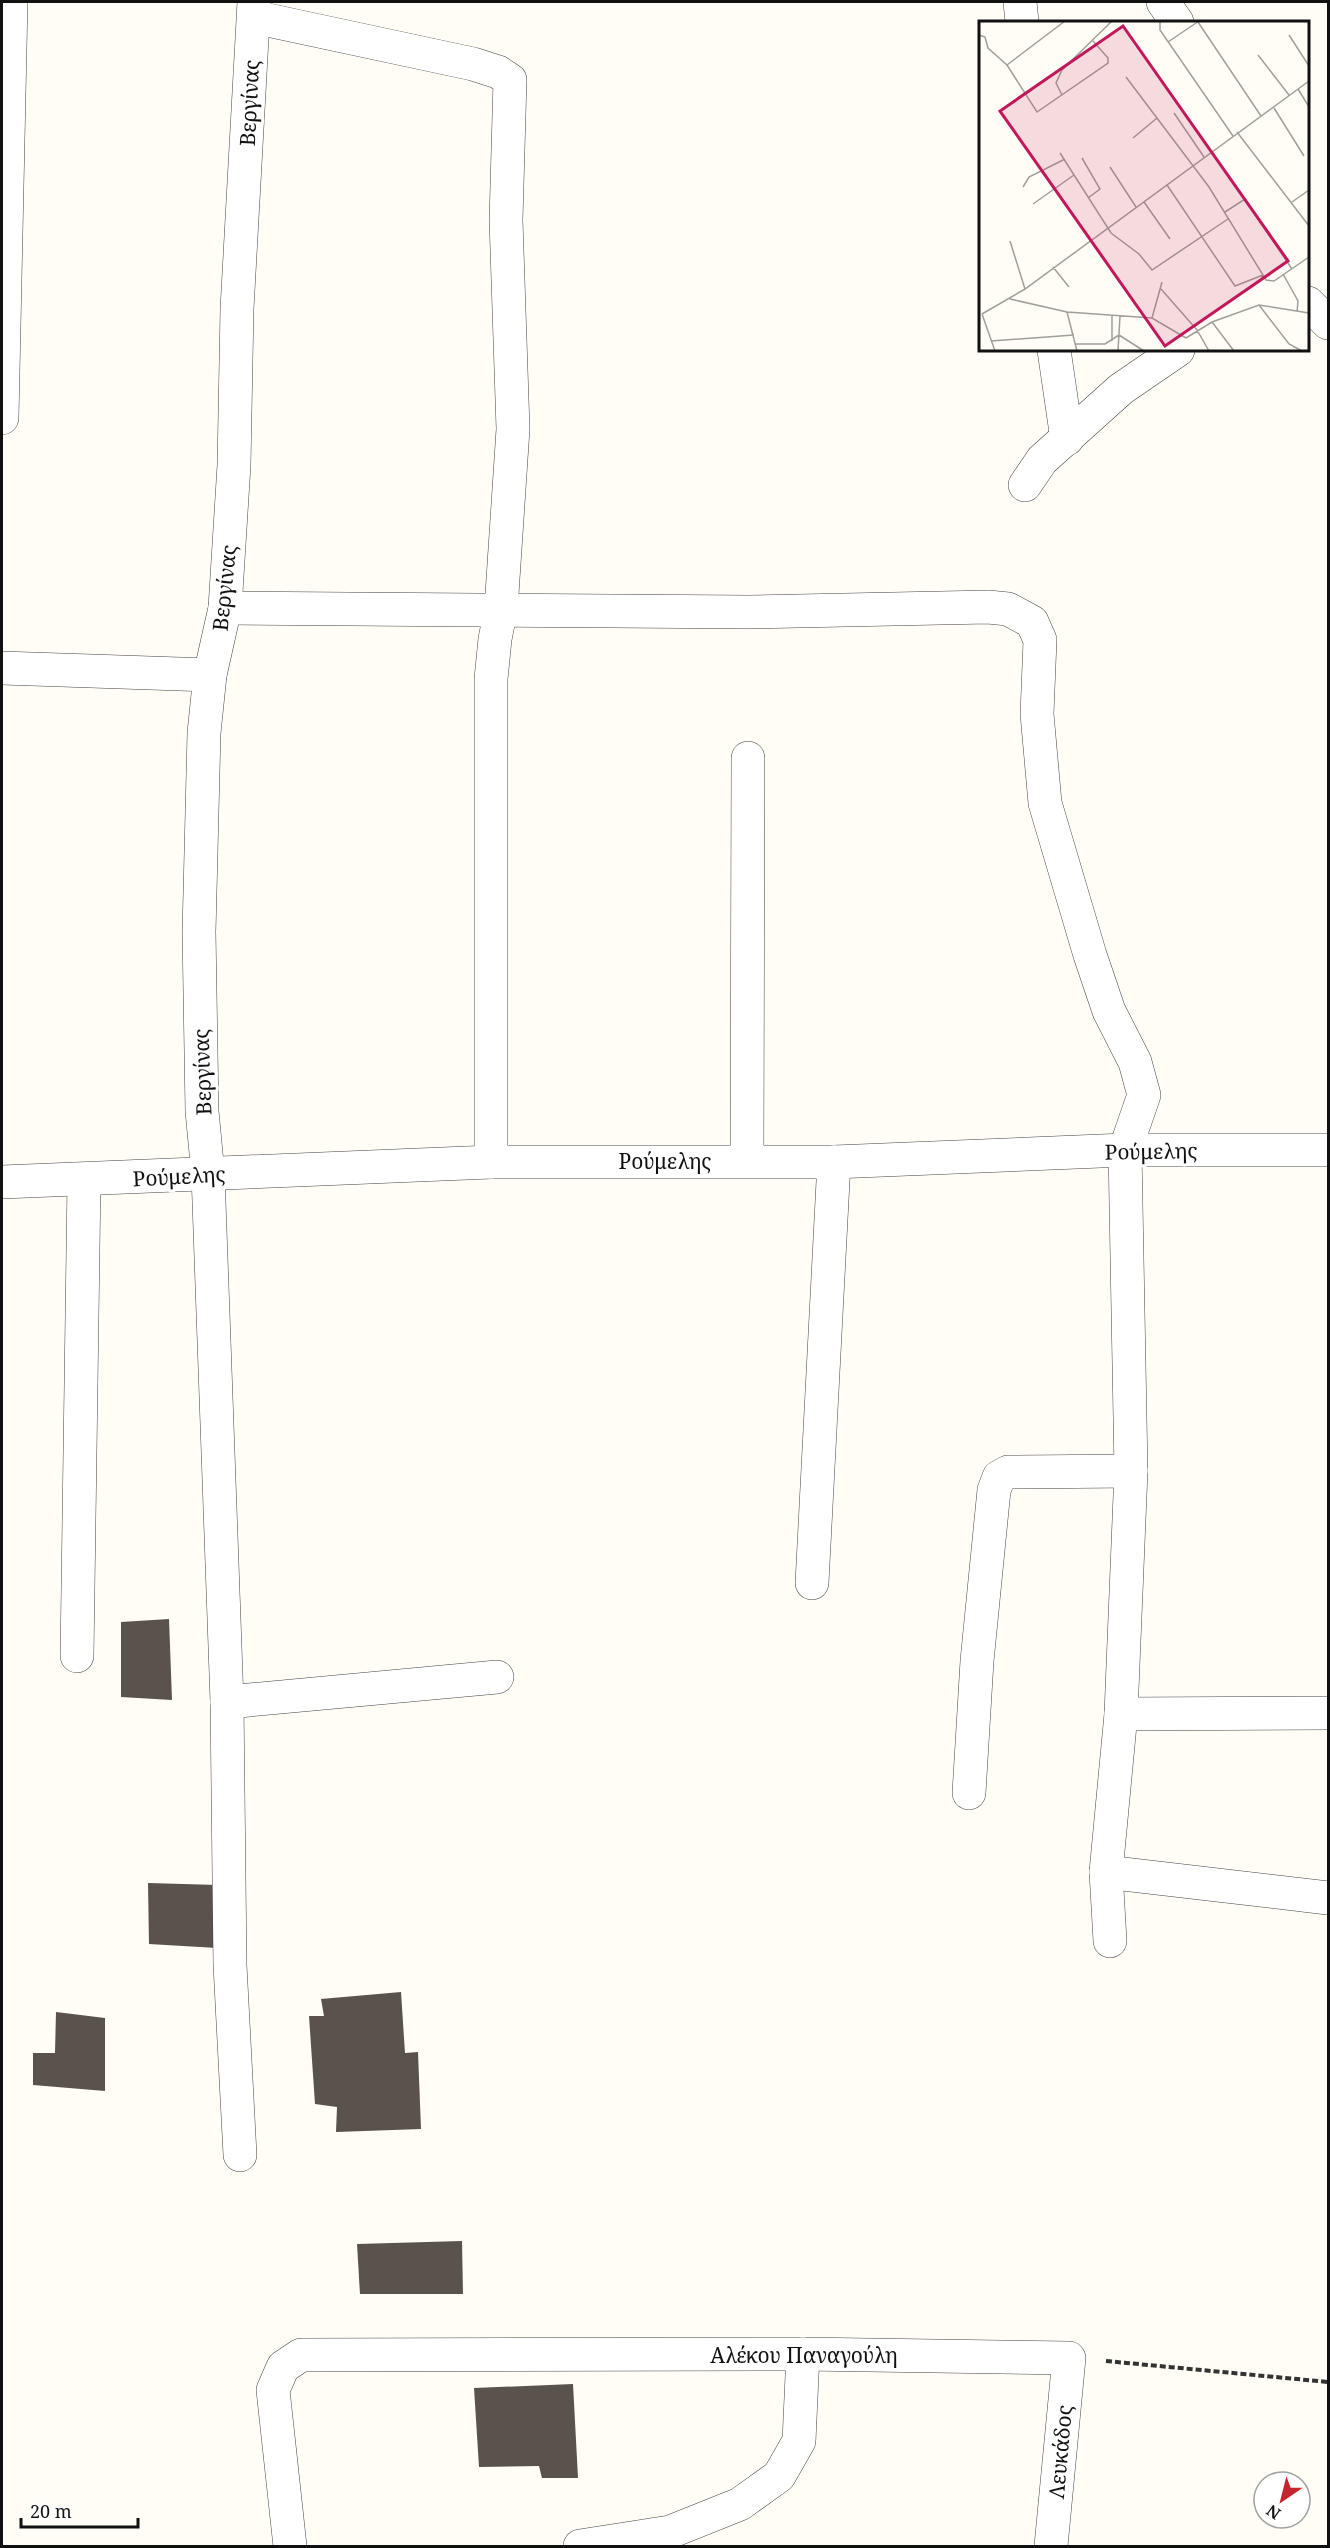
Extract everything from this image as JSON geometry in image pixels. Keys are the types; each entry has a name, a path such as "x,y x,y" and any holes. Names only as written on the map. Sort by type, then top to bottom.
{"street":[{"path":"2,418 11,2"},
{"path":"1020,2 1022,21"},
{"path":"1163,2 1176,21"},
{"path":"254,9 473,64 498,72 510,80 506,220 513,429 501,609 491,679 491,1162"},
{"name":"Βεργίνας","path":"240,2155 230,1965 227,1702 208,1174 202,1111 199,932 204,733 210,675 225,608 234,465 237,309 254,9"},
{"path":"1309,304 1329,323"},
{"path":"1054,351 1067,439"},
{"path":"1025,486 1042,460 1121,389 1177,351"},
{"path":"225,608 750,612 988,607 1008,609 1032,622 1040,640 1037,714 1045,803 1090,955 1109,1011 1135,1062 1144,1095 1125,1150 1131,1471 1120,1714 1106,1872 1110,1941"},
{"path":"2,668 210,675"},
{"path":"747,1161 748,758"},
{"name":"Ρούμελης","path":"2,1182 84,1181 491,1162 834,1161 1125,1150 1329,1150"},
{"path":"812,1583 834,1161"},
{"path":"77,1656 84,1181"},
{"path":"969,1793 981,1616 993,1490 999,1477 1008,1472 1131,1471"},
{"path":"227,1702 497,1677"},
{"path":"1120,1714 1329,1713"},
{"path":"1106,1872 1329,1898"},
{"path":"580,2547 670,2532 740,2504 779,2476 799,2441 803,2354"},
{"name":"Αλέκου Παναγούλη","path":"290,2547 273,2390 282,2367 301,2355 803,2354 1069,2358"},
{"name":"Λευκάδος","path":"1052,2547 1069,2358"}],"path":[{"path":"1069,2358 1329,2382"}],"building":[{"path":"169,1619 172,1700 121,1697 121,1622"},
{"path":"148,1883 218,1885 217,1948 149,1944"},
{"path":"401,1992 405,2053 418,2052 421,2129 336,2132 337,2107 315,2104 309,2016 324,2016 321,1999"},
{"path":"56,2012 105,2018 105,2091 33,2085 33,2053 55,2053"},
{"path":"462,2241 463,2294 360,2294 357,2244"},
{"path":"573,2384 578,2478 542,2478 539,2466 479,2467 474,2388"}]}
